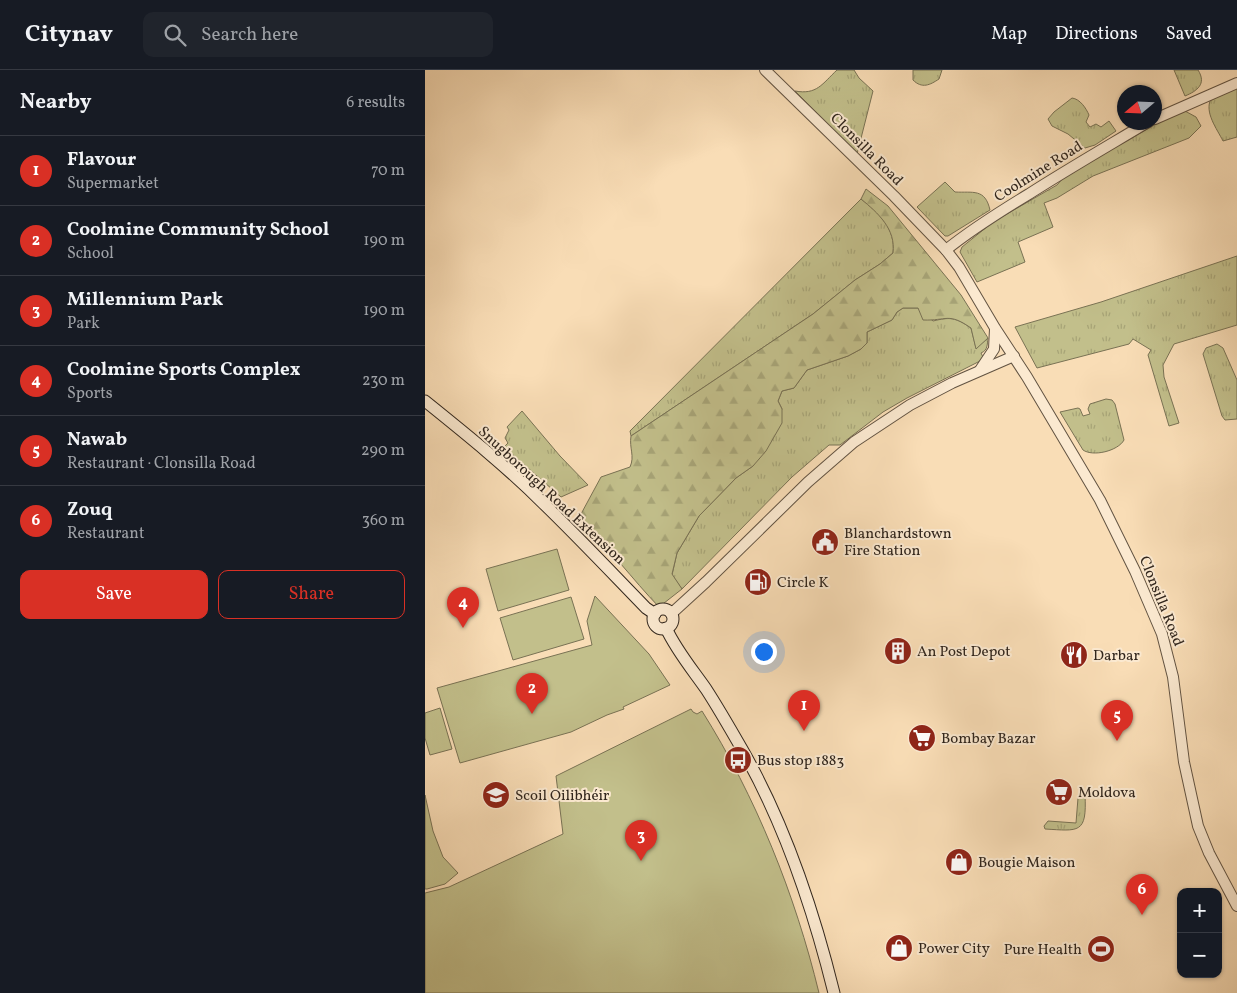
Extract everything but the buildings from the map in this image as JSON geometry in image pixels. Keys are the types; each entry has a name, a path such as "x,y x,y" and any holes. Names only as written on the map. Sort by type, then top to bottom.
{"main road":[{"name":"Snugborough Road Extension","path":"425,401 483,447 537,497 603,561 646,608 655,614"},
{"path":"662,609 668,610 673,618 672,623 666,628 661,628 654,623 655,614 662,609"},
{"path":"666,628 730,728 772,809 818,933 834,993"}],"street":[{"name":"Clonsilla Road","path":"765,70 894,196 946,250 959,267 1014,356 1100,500 1152,607 1169,656 1184,762 1198,826 1209,853 1237,906"},
{"path":"1162,116 1237,83"},
{"name":"Coolmine Road","path":"946,250 1000,212 1135,130"},
{"path":"979,372 994,349 995,328"},
{"path":"671,614 808,482 854,442 910,405 1014,356"}],"green space":[{"path":"837,70 854,70 859,78 873,91 857,154 795,91 814,90"},
{"path":"913,70 942,70 939,79 923,85 913,80"},
{"path":"1174,70 1198,70 1201,75 1201,83 1197,89 1185,96"},
{"path":"1237,88 1237,137 1223,141 1210,115 1209,104 1211,99"},
{"path":"1072,98 1080,102 1086,110 1089,115 1086,122 1090,127 1096,124 1101,127 1109,121 1116,131 1095,145 1085,148 1068,134 1052,126 1048,119"},
{"path":"1185,111 1196,117 1201,126 1189,138 1093,176 1057,198 1044,203 1053,227 1018,242 1025,262 977,282 960,252 962,247 993,222 1057,185 1065,176 1146,130 1162,130 1162,121"},
{"path":"945,182 955,192 973,192 981,195 988,203 990,210 948,236 945,236 917,207"},
{"path":"866,189 888,206 961,295 988,338 976,349 971,328 963,323 947,318 923,320 918,308 903,308 897,312 892,320 867,332 867,343 861,349 848,356 807,370 794,388 782,391 778,401 782,409 782,423 766,451 753,466 736,478 699,516 677,553 672,574 682,589 659,607 601,541 580,521 581,514 601,477 630,467 632,459 631,436 813,314 855,280 893,253 892,236 885,222 861,199"},
{"path":"861,199 885,222 892,236 893,253 855,280 813,314 631,436 630,431"},
{"path":"1237,256 1237,325 1174,344 1163,365 1164,377 1179,423 1169,426 1148,355 1151,350 1133,339 1129,344 1037,368 1015,327 1101,302"},
{"path":"903,308 918,308 933,321 948,319 961,322 971,328 976,348 988,338 986,349 981,353 984,359 883,412 840,445 829,445 792,477 682,589 672,575 677,553 699,516 736,478 753,466 782,409 778,401 782,391 794,388 807,370 848,356 861,349 867,343 867,332 892,320 897,312"},
{"path":"1217,344 1223,348 1237,380 1237,419 1225,420 1222,416 1203,354 1206,348"},
{"path":"1106,399 1112,400 1115,404 1124,440 1121,444 1105,452 1087,452 1083,450 1060,412 1078,408 1083,416 1090,414 1088,409 1090,404"},
{"path":"522,411 560,456 588,485 561,497 504,447 508,443 505,438 509,430 507,427"},
{"path":"557,549 569,590 498,611 486,569"},
{"path":"595,596 649,654 670,685 623,707 624,709 571,732 460,763 437,688 592,645 587,621"},
{"path":"571,597 584,639 513,660 500,618"},
{"path":"440,708 452,749 430,755 425,738 425,713"},
{"path":"691,709 697,714 702,711 722,744 740,777 772,847 798,919 819,993 425,993 425,893 449,887 563,834 556,776"},
{"path":"425,795 433,831 443,857 458,873 445,884 427,889 425,889"},
{"path":"1085,795 1084,817 1079,827 1066,830 1045,829 1044,826 1048,821 1076,823 1078,798"}],"place":[{"name":"Blanchardstown Fire Station","path":"825,542"},
{"name":"Circle K","path":"758,582"},
{"name":"Coolmine Sports Complex","path":"463,628"},
{"name":"An Post Depot","path":"898,651"},
{"name":"Darbar","path":"1074,655"},
{"name":"Coolmine Community School","path":"532,714"},
{"name":"Flavour","path":"804,731"},
{"name":"Bombay Bazar","path":"922,738"},
{"name":"Nawab","path":"1117,741"},
{"name":"Bus stop 1883","path":"738,760"},
{"name":"Moldova","path":"1059,792"},
{"name":"Scoil Oilibhéir","path":"496,795"},
{"name":"Millennium Park","path":"641,861"},
{"name":"Bougie Maison","path":"959,862"},
{"name":"Zouq","path":"1142,915"},
{"name":"Power City","path":"899,948"},
{"name":"Pure Health","path":"1101,949"}]}
